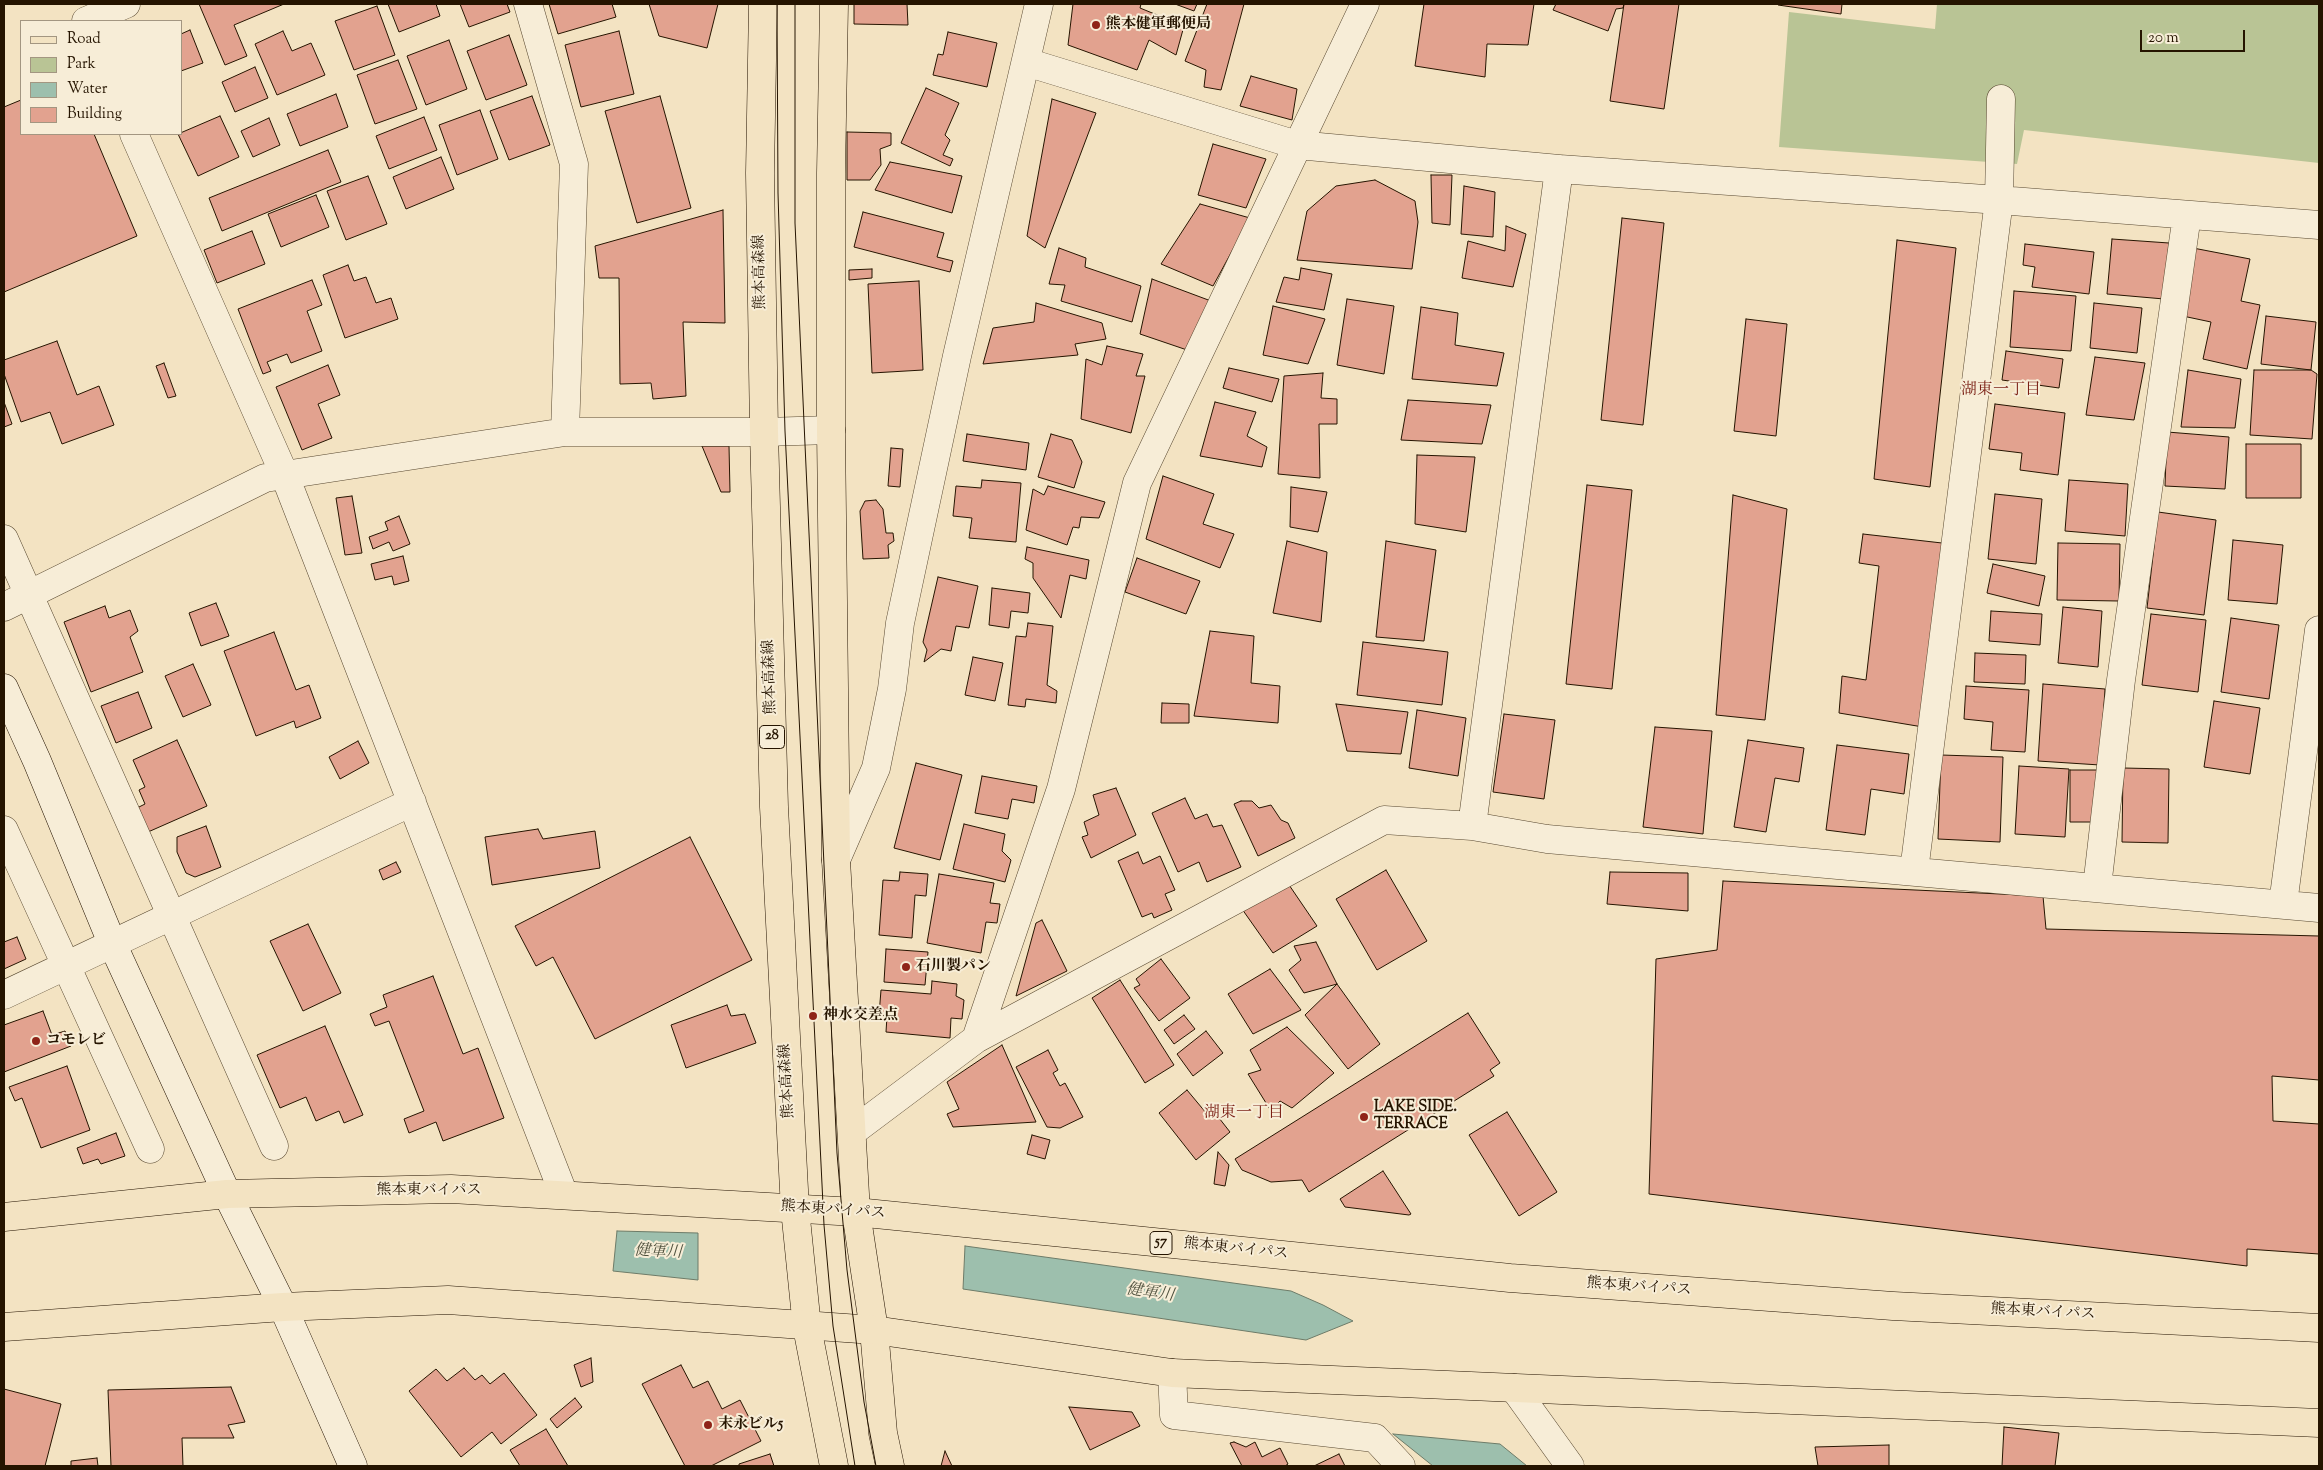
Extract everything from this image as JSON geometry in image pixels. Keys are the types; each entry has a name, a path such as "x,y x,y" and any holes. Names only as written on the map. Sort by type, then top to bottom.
{"main road":[{"name":"熊本高森線","path":"763,4 760,173 764,432 774,807 795,1209 807,1326 834,1466"},
{"path":"834,4 831,173 831,430 836,860 856,1212 874,1330 883,1433 890,1466"},
{"name":"熊本東バイパス","path":"4,1217 227,1194 451,1189 856,1212 1510,1278 1892,1306 2319,1328"},
{"path":"4,1327 283,1307 448,1300 874,1330 1172,1373 2319,1423"}],"street":[{"path":"74,4 84,20"},
{"path":"87,20 126,4"},
{"path":"528,4 574,164 565,432"},
{"path":"836,860 876,768 892,689 900,623 957,356 1038,4"},
{"path":"976,1039 1061,789 1137,483 1365,4"},
{"path":"1026,62 1297,144 1559,170 1999,200 2319,225"},
{"path":"1914,871 1999,200 2001,99"},
{"path":"134,135 285,476 564,1195"},
{"path":"1472,826 1559,170"},
{"path":"2097,887 2121,680 2187,215"},
{"path":"4,607 265,478 565,432 831,430"},
{"path":"4,539 274,1146"},
{"path":"2283,904 2319,630"},
{"path":"4,688 37,761 112,943 227,1194 283,1307 353,1466"},
{"path":"4,995 412,802"},
{"path":"852,1132 976,1039 1384,820 1472,826 1547,839 2319,908"},
{"path":"4,830 150,1149"},
{"path":"1172,1373 1174,1415 1375,1438 1401,1466"},
{"path":"1514,1388 1570,1466"}],"green space":[{"path":"1937,4 2319,4 2319,163 2024,130 2017,164 1779,147 1789,12 1935,29"}],"water":[{"name":"健軍川","path":"617,1231 698,1233 698,1280 613,1271"},
{"name":"健軍川","path":"965,1246 1291,1291 1353,1321 1306,1340 963,1289"},
{"path":"1393,1434 1500,1444 1527,1466 1433,1466"}],"building":[{"path":"199,4 284,4 234,25 247,56 225,65"},
{"path":"388,4 436,4 440,16 399,32"},
{"path":"460,4 507,4 510,12 469,27"},
{"path":"549,4 612,4 616,17 558,34"},
{"path":"649,4 718,4 707,48 659,36"},
{"path":"854,4 907,4 908,25 854,24"},
{"path":"1073,4 1141,4 1140,8 1184,26 1176,55 1149,40 1137,70 1068,45"},
{"path":"1175,4 1197,4 1194,11"},
{"path":"1207,4 1244,4 1221,90 1204,87 1206,70 1185,61"},
{"path":"1424,4 1534,4 1528,45 1487,44 1485,77 1415,66"},
{"path":"1556,4 1624,4 1623,8 1616,9 1608,31 1553,10"},
{"path":"1624,4 1679,4 1664,109 1610,101"},
{"path":"1778,4 1842,4 1841,14"},
{"path":"377,6 395,55 354,70 335,21"},
{"path":"190,30 203,63 182,71 182,34"},
{"path":"283,31 292,51 311,43 325,75 277,95 255,44"},
{"path":"619,31 634,94 581,107 565,45"},
{"path":"948,32 997,43 987,87 933,75 938,54 943,55"},
{"path":"509,35 527,85 486,100 467,51"},
{"path":"449,40 467,89 426,105 407,56"},
{"path":"398,60 417,109 375,124 357,75"},
{"path":"255,67 268,98 235,112 222,82"},
{"path":"1251,76 1297,89 1292,120 1240,106"},
{"path":"926,88 959,103 945,135 950,140 943,155 953,159 950,166 901,143"},
{"path":"336,94 348,127 300,146 287,114"},
{"path":"532,96 550,145 509,160 490,111"},
{"path":"660,96 691,208 637,223 605,111"},
{"path":"1052,99 1096,113 1045,248 1027,236"},
{"path":"20,100 20,135 94,135 137,236 4,292 4,107"},
{"path":"480,110 498,159 457,175 439,125"},
{"path":"220,116 239,157 198,176 178,135 182,135 182,132"},
{"path":"424,117 437,150 389,169 376,136"},
{"path":"269,118 280,145 253,157 241,131"},
{"path":"847,132 891,133 891,145 880,149 881,165 870,180 847,180"},
{"path":"1213,144 1266,159 1246,208 1198,195"},
{"path":"328,150 341,182 222,231 209,198"},
{"path":"441,157 454,189 406,209 393,177"},
{"path":"890,162 962,176 952,213 875,190"},
{"path":"1431,175 1452,175 1450,225 1432,223"},
{"path":"368,176 387,224 346,240 327,191"},
{"path":"1375,180 1415,201 1418,222 1412,269 1297,260 1307,211 1336,186"},
{"path":"1464,186 1495,192 1493,237 1461,234"},
{"path":"316,195 329,227 281,247 268,214"},
{"path":"1200,204 1250,218 1213,286 1161,264"},
{"path":"723,210 725,323 683,322 686,396 653,399 651,383 620,384 619,278 599,278 595,246"},
{"path":"863,212 944,233 937,257 953,261 950,272 854,247"},
{"path":"1622,218 1664,223 1643,425 1601,420"},
{"path":"1506,226 1526,234 1513,287 1462,278 1468,241 1505,251"},
{"path":"252,231 265,264 217,283 204,250"},
{"path":"2112,239 2169,243 2164,299 2107,294"},
{"path":"1897,240 1956,248 1930,487 1874,479"},
{"path":"2025,244 2094,252 2089,294 2032,287 2035,267 2023,265"},
{"path":"1059,248 1086,258 1085,267 1141,286 1132,322 1061,301 1065,285 1049,284"},
{"path":"2193,248 2250,259 2241,301 2260,305 2247,369 2203,359 2211,322 2178,315"},
{"path":"348,265 354,281 366,277 376,303 391,298 398,319 345,338 323,275"},
{"path":"1301,268 1332,274 1324,310 1276,302 1284,277 1299,280"},
{"path":"872,269 872,278 849,280 849,270"},
{"path":"1152,279 1211,301 1193,352 1140,334"},
{"path":"312,280 322,305 307,311 322,351 291,363 287,354 267,362 271,371 263,374 238,309"},
{"path":"919,281 923,370 872,373 868,284"},
{"path":"2014,291 2076,296 2071,351 2010,347"},
{"path":"1347,299 1394,306 1384,374 1337,365"},
{"path":"1036,303 1102,323 1106,339 1075,344 1078,355 983,364 993,328 1034,322"},
{"path":"2094,303 2142,308 2137,353 2090,348"},
{"path":"1273,306 1325,319 1308,364 1263,355"},
{"path":"1421,307 1458,313 1455,345 1504,353 1497,386 1412,379"},
{"path":"2266,316 2316,322 2311,370 2261,364"},
{"path":"1746,319 1787,324 1776,436 1734,431"},
{"path":"57,341 77,395 99,386 114,425 62,444 50,412 21,422 4,374 4,360"},
{"path":"1107,346 1143,354 1136,376 1145,376 1131,433 1081,419 1086,359 1102,365"},
{"path":"2006,351 2063,359 2059,388 2002,380"},
{"path":"2095,357 2145,363 2134,420 2086,415"},
{"path":"164,363 176,396 168,398 156,366"},
{"path":"328,365 340,395 318,404 332,438 302,450 276,387"},
{"path":"1229,368 1279,379 1272,402 1223,388"},
{"path":"2188,370 2241,379 2235,428 2181,427"},
{"path":"2254,370 2311,370 2317,374 2312,439 2250,435"},
{"path":"1323,373 1321,398 1337,399 1337,424 1319,424 1320,478 1278,474 1284,376"},
{"path":"1408,400 1491,405 1482,444 1401,440"},
{"path":"4,402 12,424 4,427"},
{"path":"1215,402 1256,412 1247,436 1267,447 1262,467 1200,456"},
{"path":"1995,404 2065,413 2058,475 2020,470 2022,453 1989,449"},
{"path":"2167,432 2229,437 2225,489 2165,486"},
{"path":"967,434 1029,443 1026,470 963,461"},
{"path":"1051,434 1072,440 1082,462 1074,488 1038,477"},
{"path":"2246,444 2301,444 2301,498 2246,498"},
{"path":"702,446 729,446 730,492 721,492"},
{"path":"891,448 903,449 900,487 888,486"},
{"path":"1417,455 1475,457 1466,532 1415,524"},
{"path":"1163,476 1214,494 1203,524 1234,534 1220,568 1146,539"},
{"path":"982,480 1021,483 1016,542 969,538 972,518 953,516 956,486 981,488"},
{"path":"2069,480 2128,484 2125,536 2065,531"},
{"path":"1587,485 1632,490 1612,689 1566,684"},
{"path":"1048,486 1105,502 1099,518 1081,517 1079,528 1073,527 1067,545 1026,530 1033,489 1044,495"},
{"path":"1291,487 1327,492 1318,532 1290,527"},
{"path":"1995,494 2042,499 2036,564 1988,559"},
{"path":"1733,495 1787,509 1765,720 1716,715"},
{"path":"352,496 362,553 345,555 336,498"},
{"path":"876,500 883,509 886,533 893,533 894,541 888,545 889,558 863,559 860,511 865,501"},
{"path":"2158,512 2216,520 2204,615 2147,608"},
{"path":"399,516 410,544 393,551 389,542 373,549 369,537 388,530 385,522"},
{"path":"1863,534 1942,543 1923,727 1839,713 1842,676 1866,680 1879,566 1859,563"},
{"path":"2233,540 2283,545 2277,604 2228,600"},
{"path":"1287,541 1327,552 1321,622 1273,613"},
{"path":"1386,541 1436,550 1424,641 1376,637"},
{"path":"2058,543 2120,544 2119,601 2057,600"},
{"path":"1027,547 1089,560 1086,579 1070,575 1061,618 1033,578 1033,563 1025,559"},
{"path":"403,556 409,581 394,585 392,576 375,580 371,564"},
{"path":"1137,558 1200,581 1186,614 1125,592"},
{"path":"1993,564 2045,576 2039,606 1987,593"},
{"path":"938,577 978,586 969,628 956,626 951,651 941,649 924,662 927,650 923,642"},
{"path":"992,588 1030,593 1028,613 1011,611 1009,628 989,625"},
{"path":"216,603 229,636 201,646 189,613"},
{"path":"105,606 109,618 130,610 138,631 130,637 143,672 91,692 64,622"},
{"path":"2063,607 2102,611 2098,667 2058,663"},
{"path":"1991,611 2042,614 2040,645 1989,641"},
{"path":"2151,614 2206,620 2198,692 2142,685"},
{"path":"2231,618 2279,625 2269,699 2221,692"},
{"path":"1028,623 1053,626 1047,685 1057,691 1056,703 1026,699 1025,707 1008,705 1016,636 1026,637"},
{"path":"1210,631 1254,636 1251,683 1280,686 1278,723 1194,716"},
{"path":"274,632 296,690 309,685 321,718 296,728 294,721 256,736 224,651"},
{"path":"1363,642 1448,652 1442,705 1357,695"},
{"path":"1975,653 2026,655 2025,684 1974,682"},
{"path":"973,657 1003,663 995,701 965,695"},
{"path":"193,664 211,705 183,717 165,676"},
{"path":"2043,684 2105,689 2100,765 2038,761"},
{"path":"1966,686 2029,690 2025,752 1991,750 1993,722 1964,719"},
{"path":"138,692 152,728 116,743 101,706"},
{"path":"2214,701 2260,708 2250,774 2204,767"},
{"path":"1162,703 1189,704 1189,723 1161,723"},
{"path":"1336,704 1408,712 1401,754 1347,751"},
{"path":"1417,710 1466,718 1458,776 1409,768"},
{"path":"1504,714 1555,720 1544,799 1493,792"},
{"path":"1655,727 1712,731 1703,834 1643,827"},
{"path":"177,740 207,806 148,832 137,808 145,804 139,790 145,787 133,760"},
{"path":"1748,740 1804,748 1799,782 1775,778 1766,832 1734,827"},
{"path":"358,741 369,763 340,779 329,757"},
{"path":"1837,745 1909,754 1904,794 1871,789 1865,835 1826,830"},
{"path":"1941,755 2003,757 2000,842 1938,839"},
{"path":"916,763 962,775 940,860 894,848"},
{"path":"2019,766 2069,769 2065,837 2015,834"},
{"path":"2123,768 2169,769 2168,843 2122,842"},
{"path":"2070,770 2103,770 2102,822 2070,822"},
{"path":"982,776 1037,786 1034,803 1012,799 1008,819 975,813"},
{"path":"1116,788 1136,835 1091,858 1082,837 1088,835 1084,822 1099,815 1093,795"},
{"path":"1185,798 1195,819 1207,814 1213,827 1222,825 1241,867 1207,882 1199,862 1178,872 1152,813"},
{"path":"1241,801 1252,801 1259,808 1271,805 1281,820 1288,823 1295,838 1258,856 1234,804"},
{"path":"964,824 1005,834 1002,851 1011,860 1005,882 953,869"},
{"path":"206,826 221,867 195,877 186,873 177,852 177,837"},
{"path":"538,829 543,839 595,831 600,868 492,885 485,837"},
{"path":"690,837 752,960 595,1039 553,957 536,966 515,926"},
{"path":"1138,852 1143,864 1160,856 1175,890 1165,894 1172,910 1154,918 1152,913 1142,917 1118,861"},
{"path":"396,862 401,872 383,880 379,870"},
{"path":"1386,870 1427,941 1377,970 1336,899"},
{"path":"900,872 928,874 926,896 915,895 912,938 879,935 883,880 899,881"},
{"path":"1610,872 1688,873 1688,911 1607,904"},
{"path":"939,874 994,883 990,903 1000,904 997,923 986,922 981,953 927,943"},
{"path":"1285,879 1317,926 1273,953 1242,909"},
{"path":"1723,881 2043,896 2046,929 2319,936 2319,1080 2272,1076 2273,1121 2319,1124 2319,1254 2247,1249 2247,1266 1649,1194 1656,959 1717,950"},
{"path":"1042,920 1067,971 1016,996 1036,923"},
{"path":"308,924 341,993 303,1011 270,941"},
{"path":"17,937 26,959 4,969 4,942"},
{"path":"1316,942 1337,984 1304,993 1289,970 1301,960 1294,946"},
{"name":"石川製パン","path":"886,949 928,952 925,985 884,982"},
{"path":"1161,959 1190,998 1159,1021 1134,988 1140,985 1136,979"},
{"path":"1270,969 1301,1010 1253,1034 1228,994"},
{"path":"433,976 463,1054 478,1048 504,1118 443,1141 436,1122 409,1133 404,1119 424,1111 389,1021 375,1026 370,1014 387,1007 383,995"},
{"path":"1120,980 1174,1065 1145,1083 1092,998"},
{"path":"932,981 957,984 956,996 964,1000 962,1019 951,1018 950,1038 886,1032 887,1016 879,1015 881,990 931,994"},
{"path":"1337,984 1380,1044 1348,1069 1305,1015"},
{"path":"727,1005 731,1016 745,1014 756,1043 686,1068 671,1025"},
{"name":"コモレビ","path":"43,1011 52,1035 65,1031 71,1046 4,1072 4,1025"},
{"name":"LAKE SIDE. TERRACE","path":"1468,1013 1500,1063 1490,1070 1494,1076 1309,1192 1302,1180 1271,1182 1242,1170 1235,1159"},
{"path":"1184,1015 1195,1029 1174,1044 1164,1030"},
{"path":"325,1026 363,1115 344,1123 339,1111 316,1121 306,1097 280,1108 257,1055"},
{"path":"1287,1027 1334,1073 1292,1108 1280,1101 1271,1111 1248,1074 1261,1070 1250,1050"},
{"path":"1206,1031 1223,1053 1193,1076 1177,1054"},
{"path":"1002,1045 1036,1122 953,1127 947,1114 959,1109 947,1082"},
{"path":"1048,1050 1058,1070 1053,1073 1060,1086 1065,1083 1083,1117 1060,1128 1047,1127 1016,1067"},
{"path":"67,1066 90,1130 41,1148 22,1098 15,1101 9,1087"},
{"path":"1187,1090 1207,1114 1212,1109 1230,1132 1196,1160 1159,1113"},
{"path":"1507,1112 1557,1192 1519,1216 1469,1135"},
{"path":"116,1133 125,1156 101,1164 98,1159 83,1164 77,1148"},
{"path":"1032,1135 1050,1140 1045,1159 1027,1154"},
{"path":"1218,1152 1229,1165 1225,1186 1214,1184"},
{"path":"1383,1171 1411,1214 1345,1207 1340,1199"},
{"path":"591,1358 593,1382 581,1387 574,1365"},
{"name":"末永ビル5","path":"681,1365 693,1388 708,1381 722,1409 740,1400 761,1441 711,1466 685,1466 642,1384"},
{"path":"464,1368 475,1380 482,1375 490,1384 504,1373 537,1415 501,1444 492,1432 461,1457 409,1391 436,1369 447,1381"},
{"path":"231,1387 245,1422 228,1425 234,1438 182,1438 183,1466 111,1466 108,1390"},
{"path":"4,1389 61,1404 45,1466 4,1466"},
{"path":"575,1398 582,1407 557,1428 550,1419"},
{"path":"1069,1407 1132,1412 1140,1426 1090,1450"},
{"path":"2004,1427 2059,1433 2055,1466 2002,1466"},
{"path":"546,1429 568,1466 520,1466 510,1450"},
{"path":"1234,1442 1246,1447 1255,1442 1262,1457 1280,1448 1288,1464 1285,1466 1242,1466 1230,1443"},
{"path":"1889,1445 1889,1466 1818,1466 1815,1447"},
{"path":"945,1451 952,1466 941,1466"},
{"path":"770,1454 774,1466 739,1466 739,1464"},
{"path":"1339,1454 1345,1466 1314,1466"},
{"path":"97,1458 98,1466 71,1466 71,1461"}],"tram line":[{"path":"777,4 778,193 785,431 824,1225 833,1326 855,1466"},
{"path":"795,4 795,223 837,1153 847,1270 864,1402 876,1466"}],"place":[{"name":"熊本健軍郵便局","path":"1096,25"},
{"name":"石川製パン","path":"906,967"},
{"name":"神水交差点","path":"813,1016"},
{"name":"コモレビ","path":"36,1041"},
{"name":"LAKE SIDE. TERRACE","path":"1364,1117"},
{"name":"末永ビル5","path":"708,1425"}],"district":[{"name":"湖東一丁目","path":"2001,391"},
{"name":"湖東一丁目","path":"1244,1114"}]}
